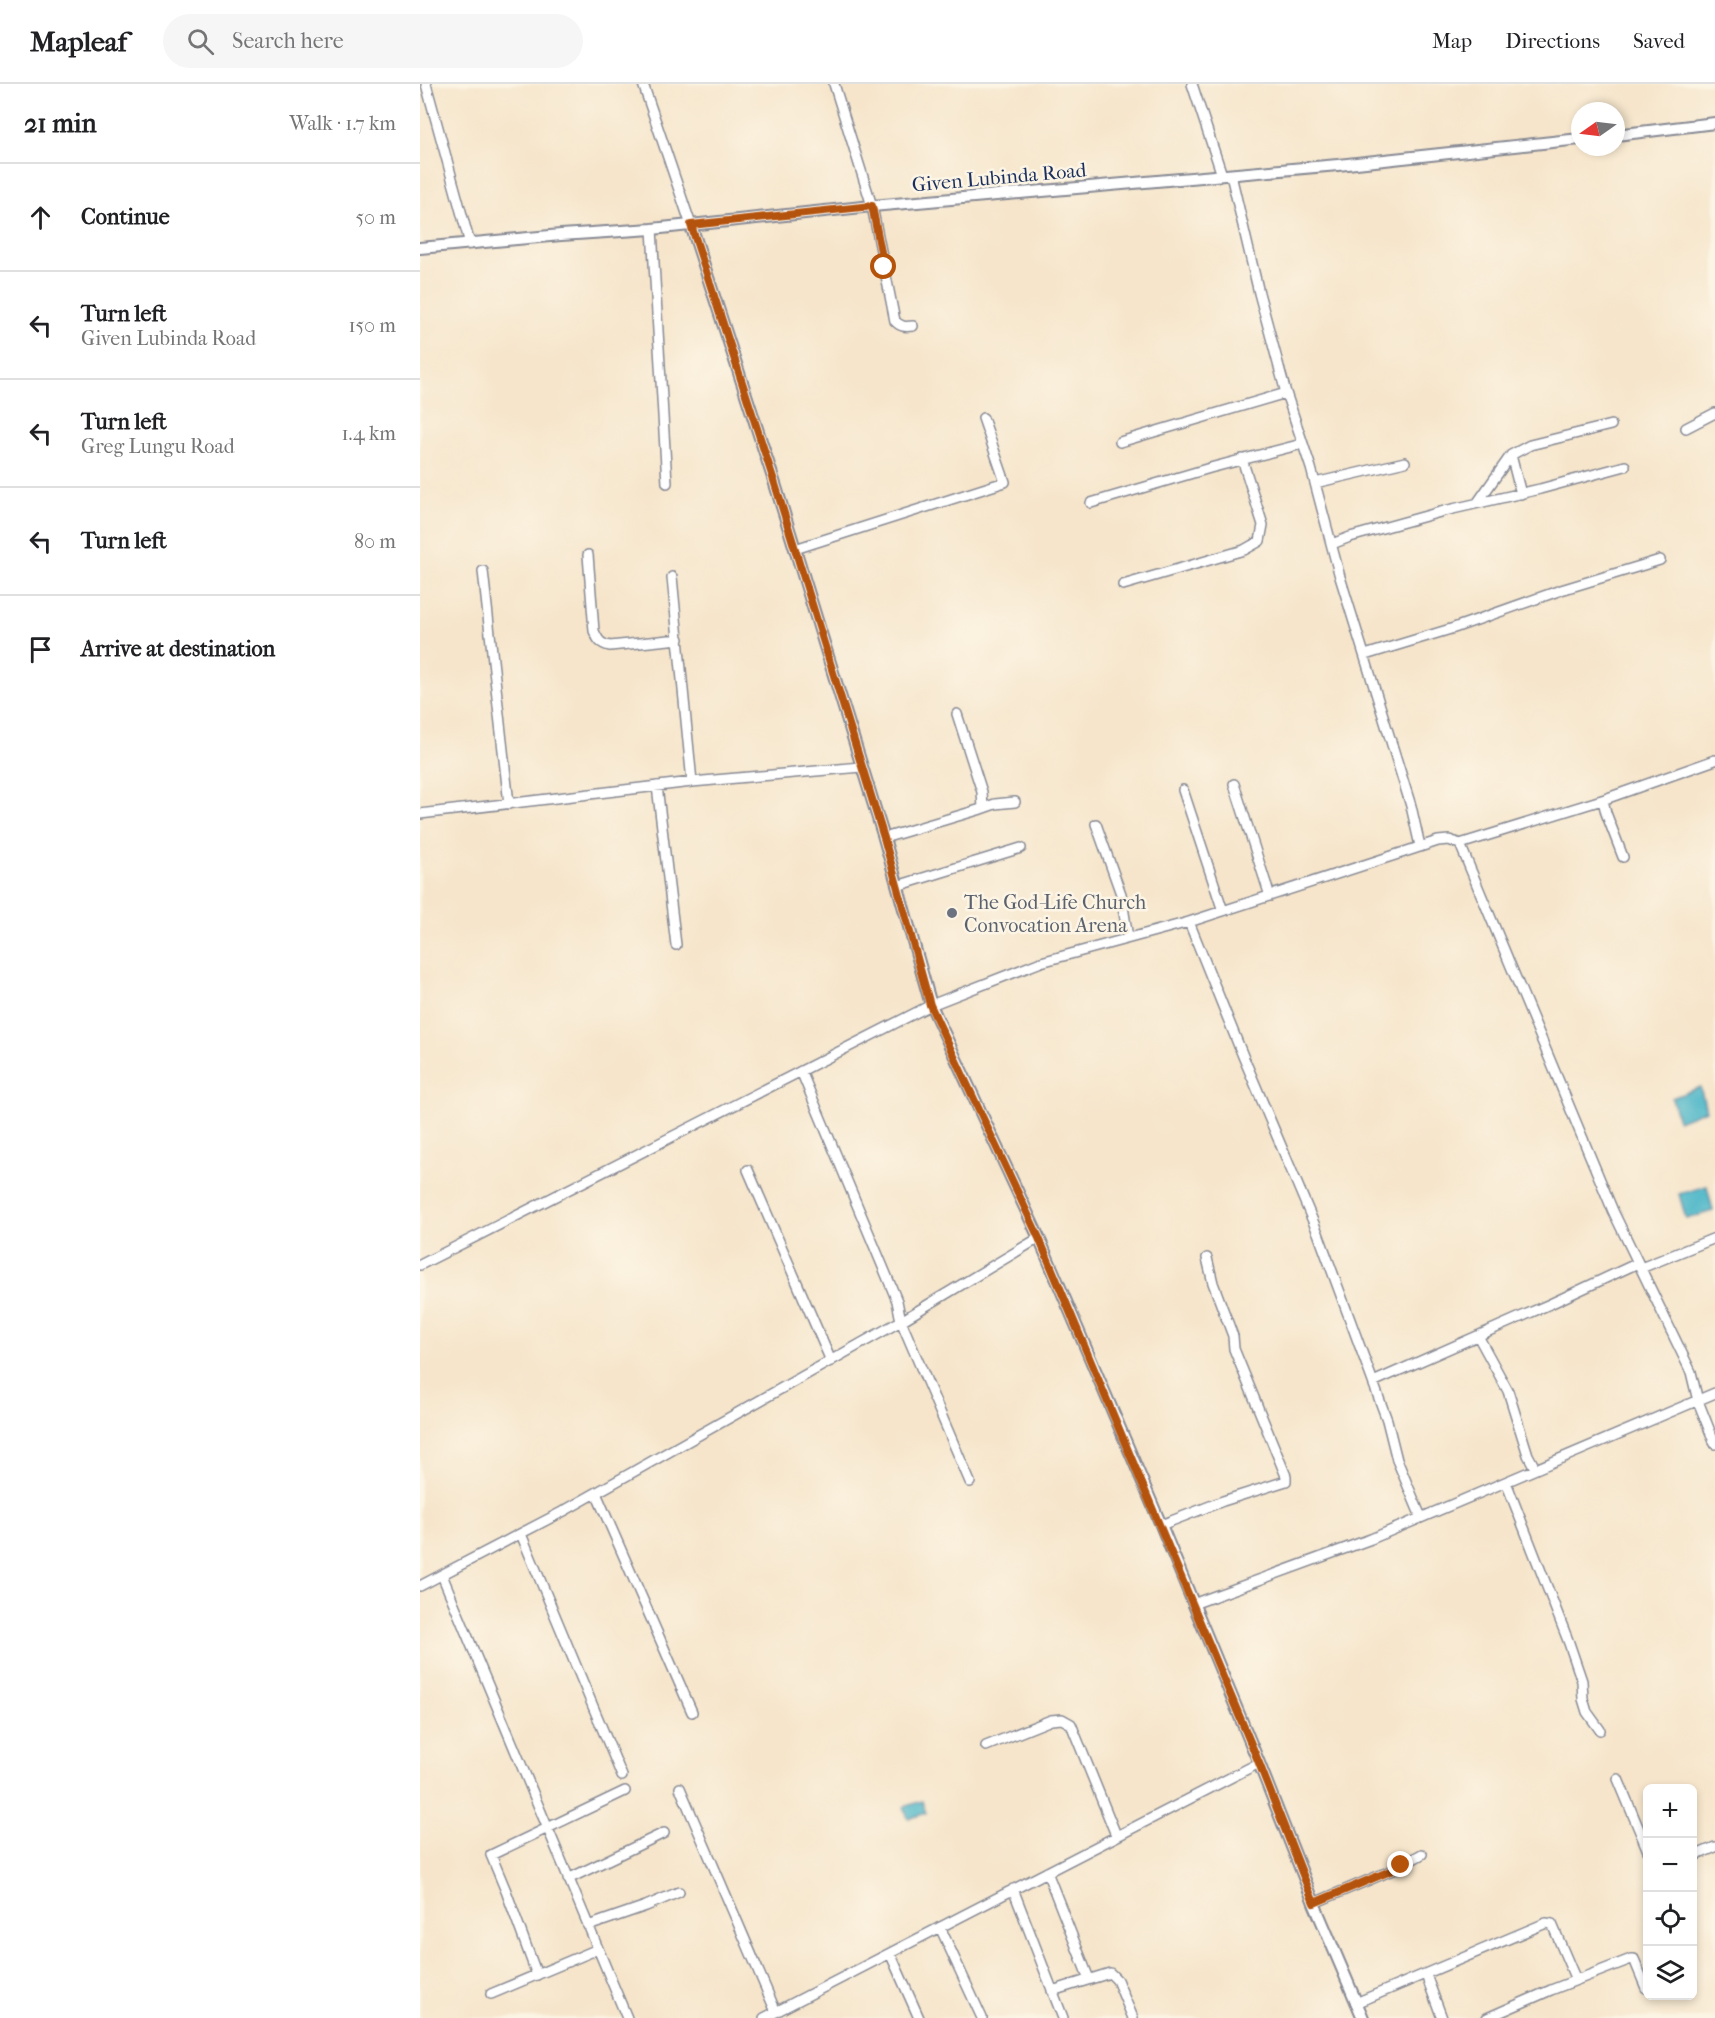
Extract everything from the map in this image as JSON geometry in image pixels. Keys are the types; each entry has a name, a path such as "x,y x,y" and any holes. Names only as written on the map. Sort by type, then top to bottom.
{"street":[{"path":"426,84 470,244"},
{"path":"644,84 795,549 884,838 930,1005 1039,1238 1161,1525 1363,2018"},
{"path":"834,84 872,206 895,321 899,326 913,326"},
{"path":"1192,84 1226,175 1286,393 1411,806 1420,846"},
{"path":"1625,134 1715,123"},
{"name":"Given Lubinda Road","path":"420,248 652,229 872,206 1338,165 1571,140"},
{"path":"652,229 667,483"},
{"path":"1120,442 1286,393"},
{"path":"1686,428 1715,413"},
{"path":"795,549 1005,482 983,418"},
{"path":"1478,502 1511,455 1530,445 1611,425"},
{"path":"1091,503 1302,444"},
{"path":"1511,455 1521,494"},
{"path":"1123,585 1244,550 1260,541 1263,525 1242,459"},
{"path":"1315,483 1405,462"},
{"path":"1332,544 1478,502 1521,494 1625,466"},
{"path":"588,555 594,631 598,641 610,646 679,639"},
{"path":"1365,655 1660,560"},
{"path":"483,571 509,804"},
{"path":"672,577 692,782"},
{"path":"957,714 982,792 983,808"},
{"path":"420,1265 930,1005 1041,962 1189,922 1420,846 1449,840 1460,844 1603,800 1715,760"},
{"path":"420,814 692,782 861,767"},
{"path":"1234,784 1270,896"},
{"path":"657,786 676,945"},
{"path":"1183,790 1223,911"},
{"path":"1603,800 1623,857"},
{"path":"884,838 1001,802 1015,802"},
{"path":"1096,824 1121,894 1128,938"},
{"path":"1460,844 1613,1211 1691,1372 1698,1401 1715,1444"},
{"path":"897,886 1021,848"},
{"path":"1189,922 1318,1233 1392,1436 1397,1460 1421,1517"},
{"path":"801,1071 897,1301 901,1322 970,1482"},
{"path":"748,1170 831,1361"},
{"path":"420,1586 596,1493 901,1322 1039,1238"},
{"path":"1373,1382 1640,1266 1715,1238"},
{"path":"1161,1525 1223,1501 1286,1481 1286,1476 1234,1349 1233,1336 1213,1283 1207,1258"},
{"path":"1478,1336 1508,1391 1528,1455 1535,1468"},
{"path":"1192,1604 1371,1539 1715,1393"},
{"path":"1506,1482 1569,1642 1582,1681 1583,1699 1587,1712 1600,1730"},
{"path":"596,1493 692,1712"},
{"path":"521,1534 622,1776"},
{"path":"442,1575 627,2018"},
{"path":"987,1746 1051,1720 1062,1719 1071,1724 1116,1835"},
{"path":"680,1788 768,2016 1259,1763"},
{"path":"1618,1779 1643,1841"},
{"path":"537,1974 491,1855 625,1791"},
{"path":"568,1879 664,1833"},
{"path":"1697,1855 1715,1846"},
{"path":"1314,1903 1395,1869 1422,1854"},
{"path":"1047,1872 1089,1979"},
{"path":"1013,1890 1063,2018"},
{"path":"588,1926 679,1892"},
{"path":"1356,2003 1546,1923 1552,1924 1576,1980"},
{"path":"940,1927 981,2018"},
{"path":"491,1994 598,1949"},
{"path":"890,1953 919,2018"},
{"path":"1487,2018 1627,1960 1634,1959 1643,1981"},
{"path":"1052,1990 1105,1974 1114,1976 1133,2018"},
{"path":"1426,1975 1442,2018"}],"water":[{"path":"1700,1087 1706,1110 1678,1121 1672,1098"},
{"path":"1707,1186 1713,1211 1686,1219 1679,1194"},
{"path":"922,1801 926,1813 908,1819 904,1807"}],"place":[{"name":"The God-Life Church Convocation Arena","path":"952,913"}],"route":[{"path":"884,267 872,206 691,225 775,484 884,838 930,1005 1039,1238 1161,1525 1314,1903 1401,1865"}]}
